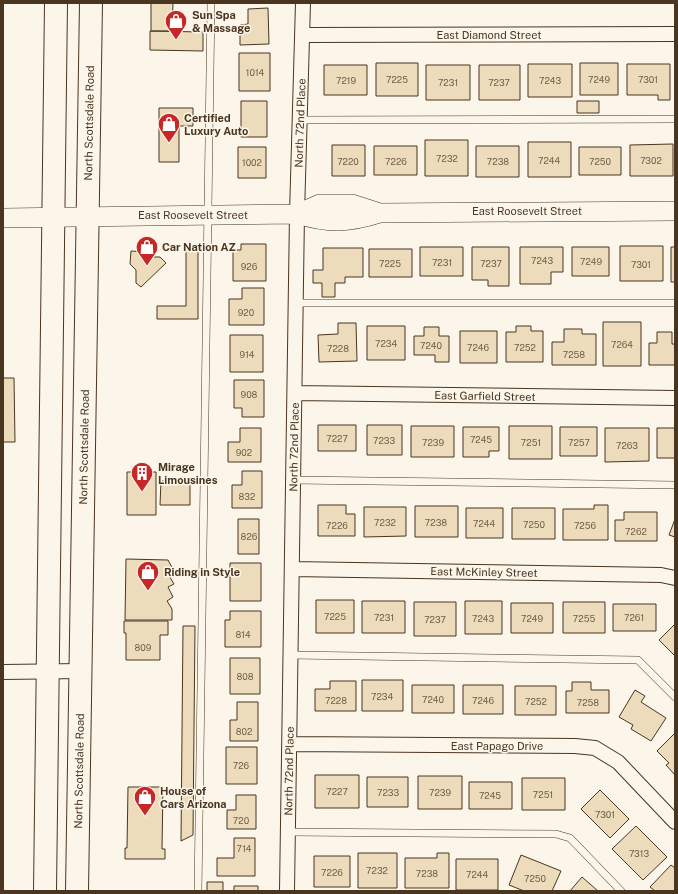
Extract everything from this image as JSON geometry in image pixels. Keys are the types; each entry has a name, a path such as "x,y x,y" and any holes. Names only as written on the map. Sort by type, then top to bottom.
{"main road":[{"path":"45,891 56,3"},
{"name":"North Scottsdale Road","path":"77,891 91,3"}],"street":[{"name":"North 72nd Place","path":"288,891 297,214 303,3"},
{"name":"East Diamond Street","path":"302,36 675,34"},
{"name":"East Roosevelt Street","path":"3,218 297,214 320,204 352,204 380,213 675,211"},
{"name":"East Garfield Street","path":"295,393 675,398"},
{"name":"East McKinley Street","path":"292,568 653,574 675,578"},
{"path":"3,672 81,671"},
{"name":"East Papago Drive","path":"290,744 575,746 595,748 618,762 675,822"}],"lane":[{"path":"198,891 211,3"},
{"path":"300,120 675,120"},
{"path":"296,303 675,303"},
{"path":"293,480 675,485"},
{"path":"291,655 638,660 675,697"},
{"path":"288,832 556,834 570,838 621,891"}],"building":[{"path":"151,3 173,3 172,31 151,31"},
{"path":"268,8 269,44 240,45 240,25 248,24 248,9"},
{"name":"Sun Spa & Massage","path":"150,31 203,32 203,51 150,50"},
{"path":"239,53 270,53 270,91 239,91"},
{"path":"376,63 418,63 418,96 376,96"},
{"path":"580,63 618,63 618,95 580,95"},
{"path":"528,64 572,64 572,97 528,97"},
{"path":"627,64 670,64 670,100 658,100 658,95 627,95"},
{"path":"324,65 367,65 367,95 324,95"},
{"path":"426,65 470,65 470,100 426,100"},
{"path":"479,65 520,65 520,100 479,100"},
{"path":"241,101 267,101 267,137 241,137"},
{"path":"577,101 599,101 599,113 577,113"},
{"name":"Certified Luxury Auto","path":"159,108 193,108 193,126 179,126 179,162 159,162"},
{"path":"425,140 468,140 468,176 425,176"},
{"path":"528,142 571,142 571,177 528,177"},
{"path":"673,144 673,176 630,176 630,145"},
{"path":"332,145 365,145 365,176 332,176"},
{"path":"374,146 417,146 417,175 374,175"},
{"path":"476,146 519,146 519,177 476,177"},
{"path":"238,147 266,147 266,178 238,178"},
{"path":"579,147 621,147 621,175 579,175"},
{"path":"241,244 266,244 266,281 233,281 233,250 241,250"},
{"path":"620,246 663,246 663,281 620,281"},
{"path":"420,247 463,247 463,276 420,276"},
{"path":"472,247 509,247 509,286 488,286 488,280 472,280"},
{"path":"520,247 563,247 563,272 551,272 551,284 520,284"},
{"path":"572,247 609,247 609,276 572,276"},
{"path":"671,247 675,247 675,282 671,282"},
{"path":"323,248 363,248 363,277 345,277 345,283 335,283 335,297 322,297 322,283 313,283 313,270 323,270"},
{"path":"369,249 412,249 412,277 369,277"},
{"path":"186,250 198,250 198,319 157,319 157,306 186,306"},
{"name":"Car Nation AZ","path":"131,251 145,252 150,257 160,257 166,263 141,287 136,283 136,270 130,264"},
{"path":"242,288 264,288 264,325 229,325 229,299 242,299"},
{"path":"603,322 641,322 641,366 603,366"},
{"path":"338,323 356,323 357,361 319,362 318,335 338,334"},
{"path":"367,326 405,326 405,360 367,360"},
{"path":"516,326 531,326 531,331 543,331 543,362 506,362 506,332 516,332"},
{"path":"424,327 439,327 439,336 449,336 449,362 435,362 435,355 414,355 414,336 424,336"},
{"path":"564,329 582,329 582,334 596,334 596,365 552,365 552,342 564,342"},
{"path":"460,331 497,331 497,363 460,363"},
{"path":"657,332 672,332 672,344 675,344 675,365 649,365 649,343 657,343"},
{"path":"230,335 263,335 263,372 230,372"},
{"path":"3,378 14,378 15,442 3,442"},
{"path":"234,380 264,380 264,417 242,417 242,408 234,408"},
{"path":"318,425 356,425 356,451 318,451"},
{"path":"367,425 402,425 402,455 367,455"},
{"path":"411,426 454,426 454,457 411,457"},
{"path":"509,426 552,426 552,459 509,459"},
{"path":"463,427 499,427 499,451 489,451 489,457 463,457"},
{"path":"560,427 597,427 597,456 560,456"},
{"path":"240,428 261,428 261,462 228,462 228,442 240,442"},
{"path":"605,428 649,428 649,461 605,462"},
{"path":"657,428 675,428 675,458 657,458"},
{"path":"242,471 262,471 262,508 232,508 232,485 242,485"},
{"name":"Mirage Limousines","path":"127,472 156,472 156,515 127,515"},
{"path":"161,481 190,481 190,505 160,505"},
{"path":"318,505 346,505 346,514 355,514 355,536 318,536"},
{"path":"594,505 608,505 608,540 563,540 563,509 594,509"},
{"path":"415,506 458,506 458,537 415,537"},
{"path":"364,507 406,507 406,536 364,537"},
{"path":"466,508 503,508 503,538 466,538"},
{"path":"512,508 555,508 555,539 512,539"},
{"path":"624,512 657,512 657,541 615,541 615,520 624,520"},
{"path":"238,519 259,519 259,554 238,554"},
{"path":"675,519 675,537 669,535"},
{"name":"Riding in Style","path":"126,559 168,560 174,571 168,574 174,584 168,587 173,597 167,601 172,609 172,620 125,620"},
{"path":"230,563 261,563 261,601 230,601"},
{"path":"316,600 354,600 354,633 316,633"},
{"path":"362,601 405,601 405,633 362,633"},
{"path":"465,601 502,601 502,634 465,634"},
{"path":"414,602 456,602 456,636 414,636"},
{"path":"563,602 605,602 605,633 563,633"},
{"path":"511,603 553,603 553,633 511,633"},
{"path":"613,604 656,604 656,631 613,631"},
{"path":"230,611 261,611 261,647 225,647 225,620 230,620"},
{"path":"124,621 168,621 168,635 160,635 160,660 126,660 126,633 124,633"},
{"path":"675,624 675,656 659,640"},
{"path":"183,626 195,626 193,835 181,841"},
{"path":"230,658 260,658 260,694 230,694"},
{"path":"362,680 403,680 403,711 362,711"},
{"path":"330,681 356,681 356,711 315,711 315,689 330,689"},
{"path":"572,682 591,682 591,690 609,690 609,713 566,713 566,691 572,691"},
{"path":"412,685 454,685 454,713 412,713"},
{"path":"463,685 503,685 503,714 463,714"},
{"path":"515,686 556,686 556,715 515,715"},
{"path":"635,690 645,696 641,702 666,718 651,741 631,729 633,725 619,717"},
{"path":"237,702 258,702 258,741 230,741 230,720 237,720"},
{"path":"675,733 675,775 666,765 669,763 657,751"},
{"path":"226,747 257,747 257,784 226,784"},
{"path":"315,775 359,775 359,808 315,808"},
{"path":"418,776 462,776 462,809 418,809"},
{"path":"367,777 408,777 408,807 367,807"},
{"path":"522,778 565,778 565,810 522,810"},
{"path":"469,782 512,782 512,809 469,809"},
{"name":"House of Cars Arizona","path":"128,787 163,787 162,849 165,849 165,859 125,859 125,848 127,848"},
{"path":"600,790 629,819 610,838 581,809"},
{"path":"236,795 256,795 256,829 227,829 227,810 236,810"},
{"path":"636,826 667,857 643,880 612,849"},
{"path":"234,838 255,838 255,876 217,876 217,858 234,858"},
{"path":"358,853 397,853 397,888 358,888"},
{"path":"437,853 449,853 449,888 405,888 405,858 437,858"},
{"path":"521,855 561,871 552,891 524,891 509,885"},
{"path":"314,856 350,856 350,887 314,887"},
{"path":"456,859 498,859 498,890 456,890"},
{"path":"671,865 675,868 675,891 655,891 650,887"},
{"path":"582,877 598,891 570,891"},
{"path":"207,882 223,882 223,891 207,891"},
{"path":"234,886 258,886 258,891 234,891"}],"place":[{"name":"Sun Spa & Massage","path":"176,40"},
{"name":"Certified Luxury Auto","path":"169,144"},
{"name":"Car Nation AZ","path":"147,266"},
{"name":"Mirage Limousines","path":"142,492"},
{"name":"Riding in Style","path":"148,592"},
{"name":"House of Cars Arizona","path":"145,816"}]}
